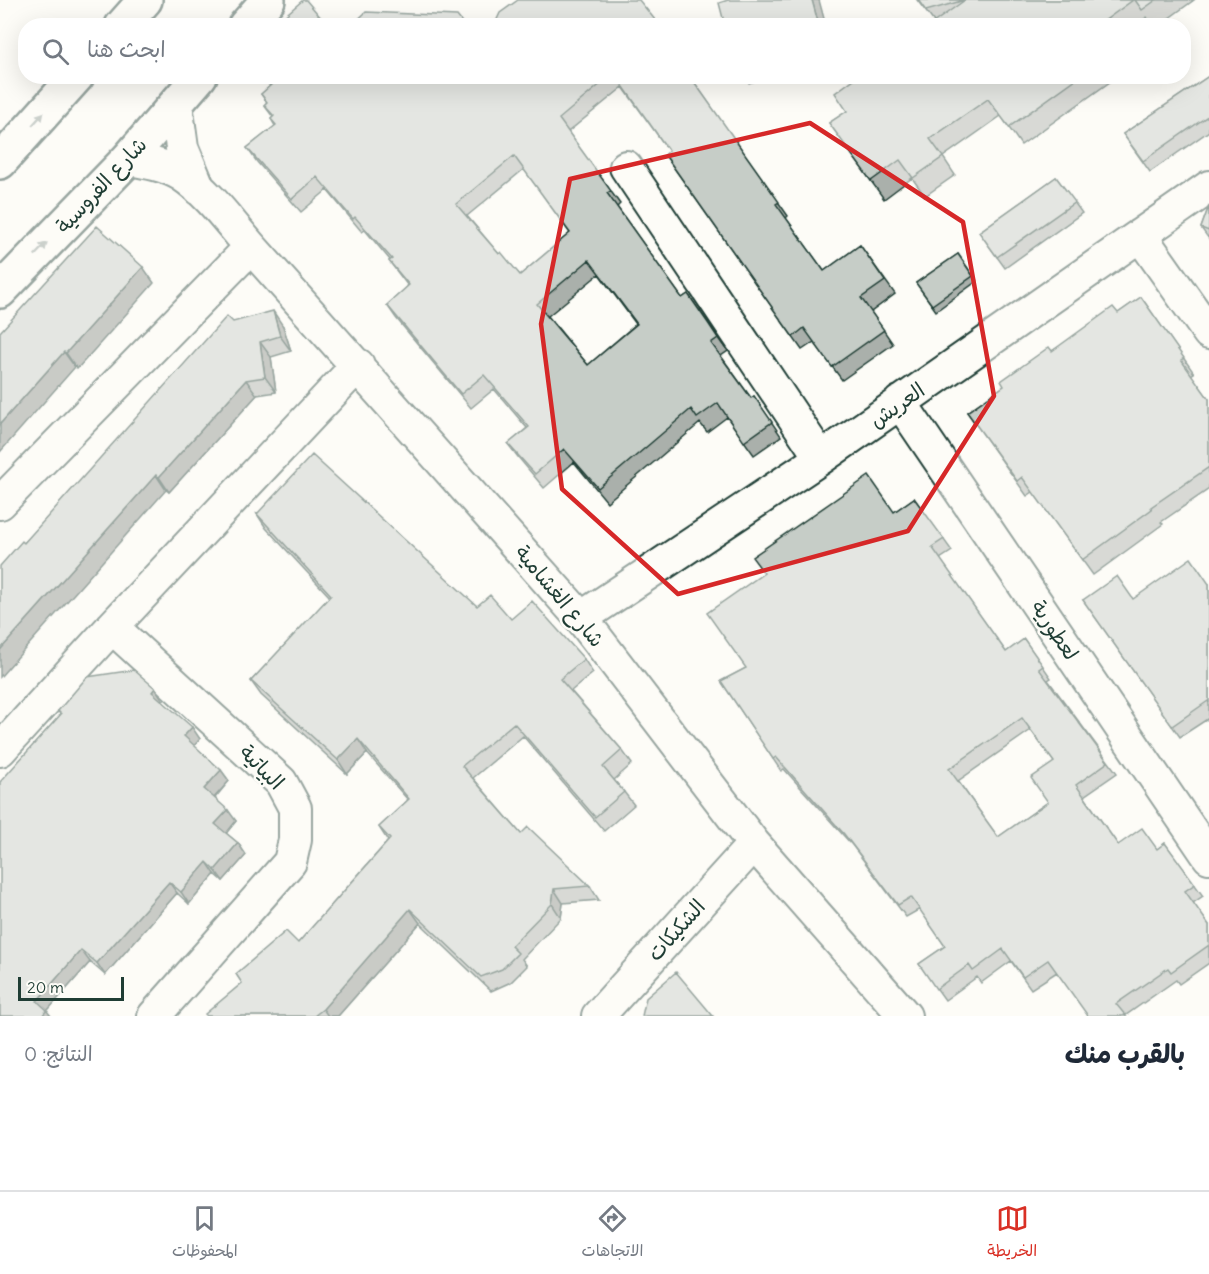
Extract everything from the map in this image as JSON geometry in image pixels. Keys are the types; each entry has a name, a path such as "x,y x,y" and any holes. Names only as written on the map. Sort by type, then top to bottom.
{"main road":[{"path":"129,18 145,0"},
{"path":"252,18 268,0"},
{"path":"0,162 70,84"},
{"name":"شارع الفروسية","path":"0,291 128,159 193,84"}],"street":[{"name":"شارع الغشامية","path":"176,105 182,148 199,189"},
{"name":"شارع الغشامية","path":"128,159 159,165 182,175 199,189 581,618 754,844 905,1016"},
{"path":"626,167 821,458"},
{"name":"العريش","path":"581,618 821,458 1209,187"},
{"path":"1140,235 1209,333"},
{"path":"0,503 251,247"},
{"path":"0,750 358,365"},
{"name":"لعطورية","path":"900,402 1209,857"},
{"name":"البياتية","path":"112,627 281,782 295,808 295,840 290,862 154,1016"},
{"name":"الشكيكات","path":"598,1016 754,844"}],"highlighted area":[{"path":"810,123 963,222 994,396 908,531 678,594 562,489 541,324 570,179"}],"building":[{"path":"303,0 306,0 321,18 282,18"},
{"path":"518,0 639,0 654,18 498,18 500,13"},
{"path":"728,0 812,0 817,18 723,18 719,3"},
{"path":"918,0 965,0 926,11"},
{"path":"965,0 1133,0 1108,18 940,18"},
{"path":"1135,0 1156,0 1142,10"},
{"path":"366,12 457,16 459,18 360,18"},
{"path":"1209,76 1209,115 1143,161 1123,134"},
{"path":"270,84 601,84 559,119 611,191 607,193 682,298 688,294 718,338 711,343 751,398 754,396 772,422 744,442 718,403 697,418 691,409 598,488 564,449 535,474 508,444 529,427 484,375 461,394 387,305 409,285 389,261 392,259 355,217 353,219 317,177 292,199 247,148 276,125 271,119 274,116 264,105 267,102 261,94","holes":["514,156 570,233 520,275 456,204","589,260 637,324 588,365 537,304"]},
{"path":"622,84 696,84 779,202 776,204 824,271 860,245 885,281 861,298 884,330 832,367 804,328 793,337 665,155 669,151"},
{"path":"847,84 1069,84 1009,127 988,99 930,139 943,157 913,178 900,160 871,181 829,123 847,111 835,93"},
{"path":"1056,177 1075,202 997,257 979,232"},
{"path":"1209,206 1209,231 1201,228"},
{"path":"97,226 143,267 0,424 0,332"},
{"path":"958,254 973,276 932,305 916,283"},
{"path":"1141,297 1184,358 1181,360 1209,399 1209,467 1151,507 1152,509 1082,560 1022,477 1017,481 967,412 1004,386 1001,381 1049,347 1052,351 1113,307 1118,313"},
{"path":"273,311 280,336 260,342 265,377 246,380 159,477 156,475 0,650 0,566 22,541 24,543 227,316 233,322"},
{"path":"312,455 477,606 490,595 511,619 532,601 584,659 560,679 622,750 603,767 624,792 595,817 514,723 462,766 521,834 528,827 590,886 554,889 552,904 511,946 518,953 502,969 481,977 410,909 323,1009 314,1016 207,1016 205,1014 242,983 236,974 286,931 298,943 390,839 379,827 409,799 358,739 338,760 251,681 331,595 257,514"},
{"path":"869,476 894,512 914,498 944,539 932,547 1006,652 1024,639 1043,666 1039,669 1108,762 1076,785 1118,845 1142,828 1157,849 1165,843 1195,884 1185,891 1209,925 1209,945 1171,972 1168,968 1116,1004 1126,1016 1088,1016 1048,960 1023,977 1003,949 973,971 969,965 936,989 919,964 945,946 911,897 898,905 844,834 776,757 773,759 721,681 746,668 707,613 764,573 752,557","holes":["1022,718 1054,762 1031,778 1048,802 998,837 949,769"]},
{"path":"1191,558 1209,584 1209,703 1208,701 1172,726 1083,600 1117,576 1133,599"},
{"path":"134,670 155,688 152,692 192,727 184,736 221,770 204,789 228,810 215,824 238,843 215,870 207,862 181,892 169,882 97,963 81,950 37,1001 47,1010 42,1016 0,1016 0,782 61,714 58,711 87,677"},
{"path":"676,972 713,1016 642,1016 646,998"}]}
